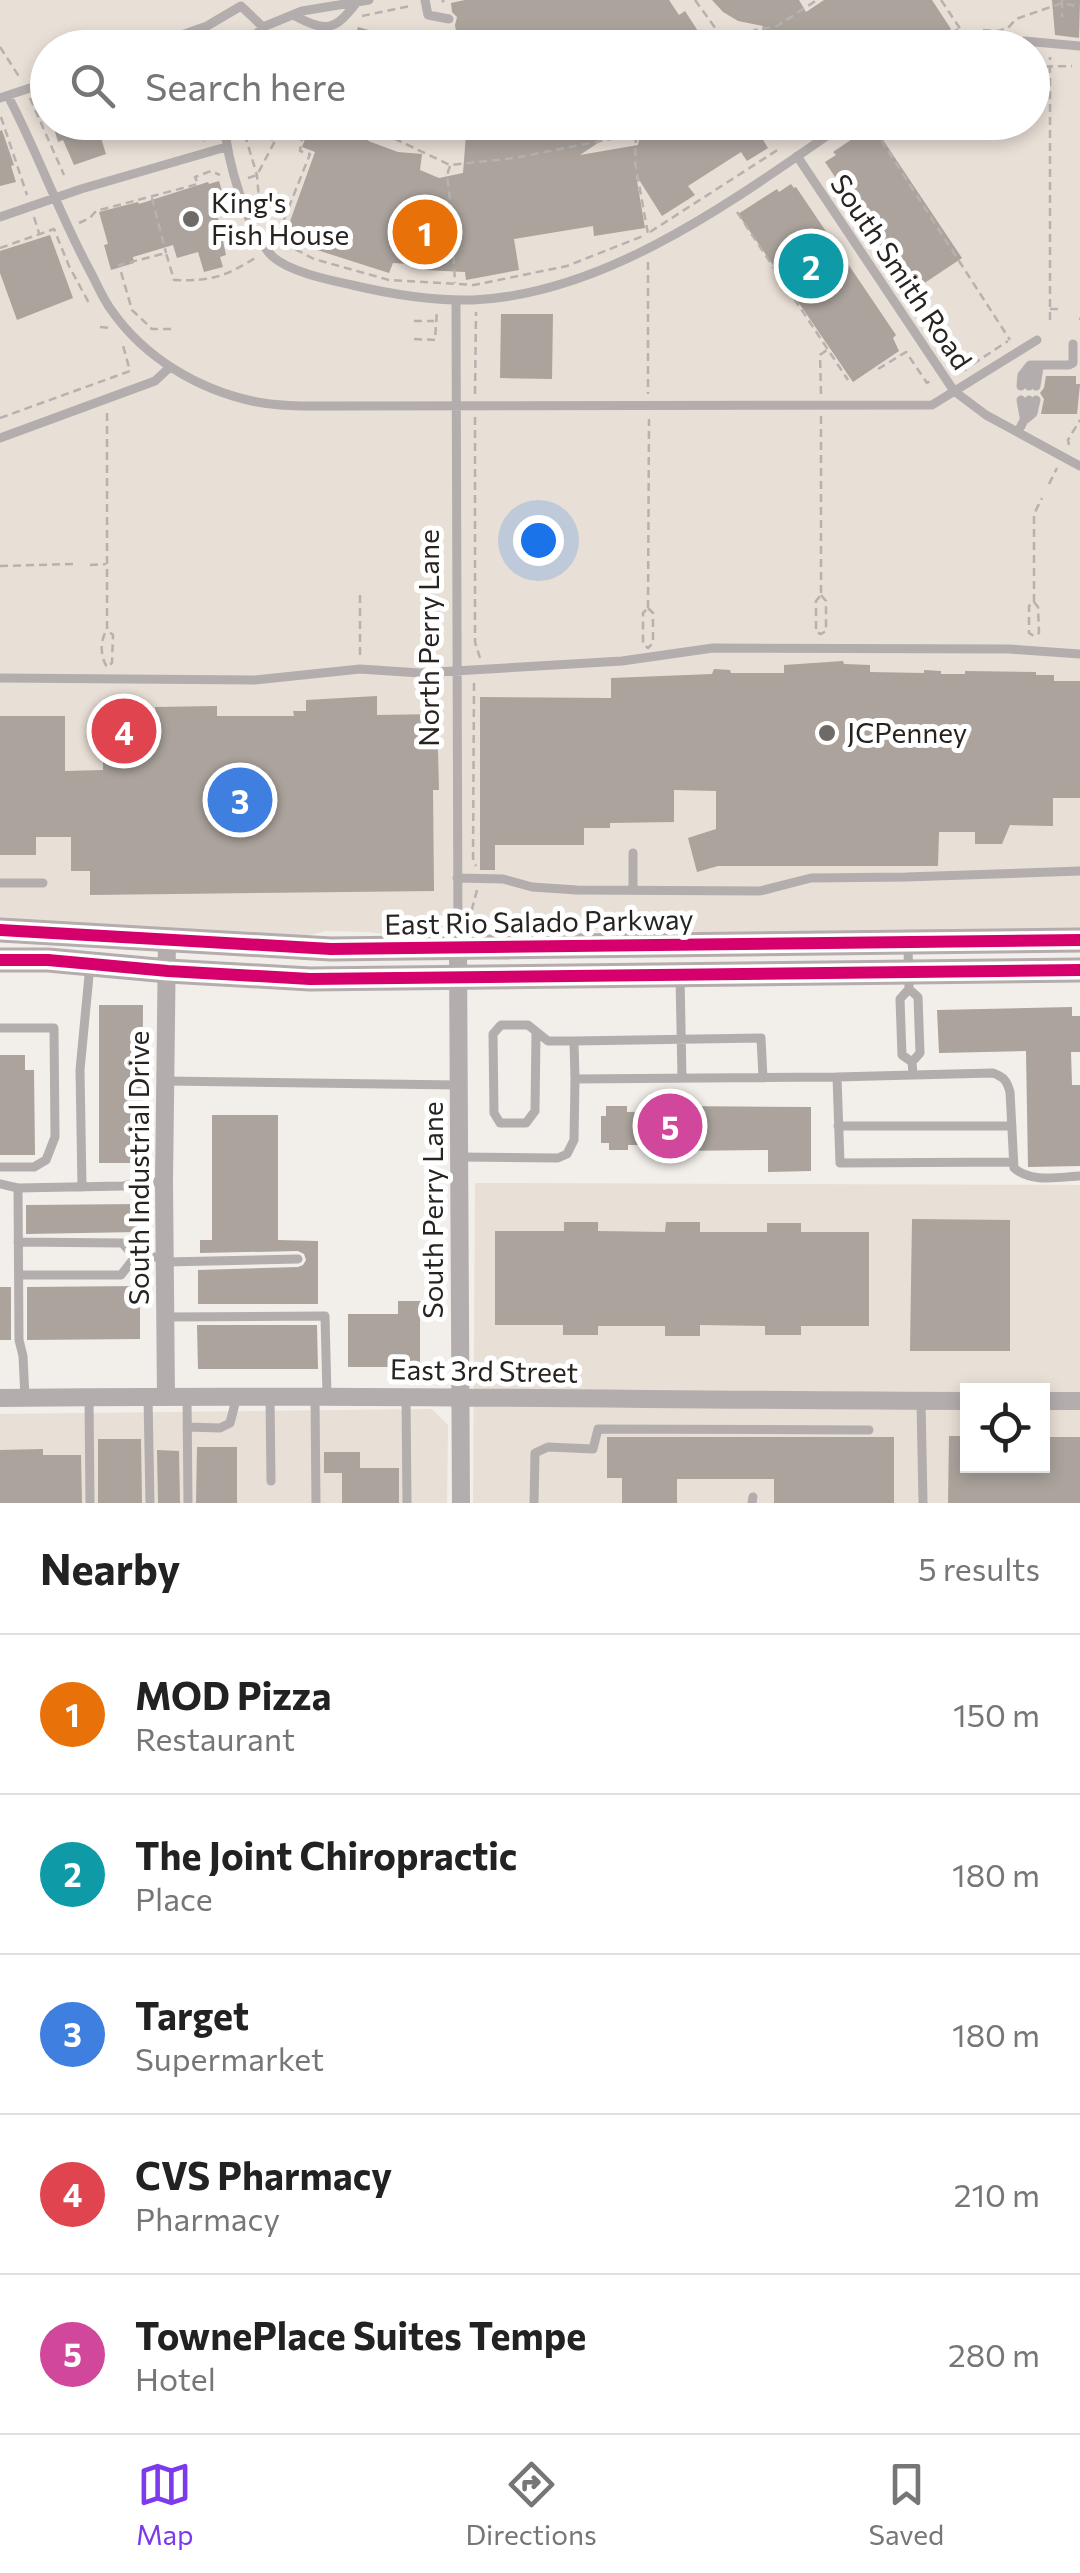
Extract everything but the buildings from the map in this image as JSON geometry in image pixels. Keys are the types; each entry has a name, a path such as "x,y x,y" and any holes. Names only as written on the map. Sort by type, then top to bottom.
{"main road":[{"name":"East Rio Salado Parkway","path":"0,930 331,949 1080,940"},
{"name":"East Rio Salado Parkway","path":"0,960 310,978 680,976 909,981 1080,970"}],"street":[{"name":"South Industrial Drive","path":"157,1397 166,1317 168,939"},
{"name":"North Perry Lane","path":"458,948 458,977"},
{"name":"South Perry Lane","path":"458,977 462,1503"},
{"name":"East 3rd Street","path":"0,1398 406,1396 960,1401"},
{"path":"1050,1401 1080,1401"}],"lane":[{"path":"196,30 241,6 264,28 302,11 369,0"},
{"path":"425,0 428,15 449,20"},
{"path":"294,15 316,27 334,25 343,21 357,2"},
{"path":"1050,43 1080,46"},
{"path":"30,89 4,97 112,312 140,343 170,367 215,390 255,402 295,406 932,405 1037,340"},
{"path":"225,140 251,225 274,258 313,276 354,286 456,300 518,294 580,278 648,250 820,140"},
{"path":"0,217 226,147"},
{"name":"South Smith Road","path":"796,156 954,391 986,415 1080,466"},
{"name":"North Perry Lane","path":"456,300 458,948"},
{"path":"1028,386 1038,365 1073,363 1073,344"},
{"path":"0,438 155,381 170,367"},
{"path":"1018,432 1028,400"},
{"path":"0,678 255,680 380,669 420,674 622,661 712,648 1080,654"},
{"path":"633,890 634,852"},
{"path":"457,878 503,879 532,887 760,891 811,878 1080,871"},
{"path":"0,883 43,883"},
{"path":"908,943 909,981 918,997 920,1053 912,1062 913,1075"},
{"path":"82,1186 80,1070 90,964"},
{"path":"680,976 682,1078"},
{"path":"909,981 900,999 902,1056 912,1062"},
{"path":"536,1033 536,1110 526,1123 500,1123 494,1113 494,1034 501,1025 528,1025 548,1041 761,1038 762,1078"},
{"path":"0,1028 54,1028 55,1137 46,1160 34,1167 0,1168"},
{"path":"460,1158 558,1158 567,1154 574,1140 574,1041"},
{"path":"575,1080 993,1073 1007,1082 1010,1092 1014,1168 1032,1177 1080,1176"},
{"path":"836,1076 840,1163 1013,1162"},
{"path":"166,1081 459,1085"},
{"path":"838,1126 1012,1126"},
{"path":"0,1184 18,1188 164,1182"},
{"path":"18,1188 19,1340 24,1356 25,1398"},
{"path":"18,1242 122,1243 134,1257 166,1260 298,1258"},
{"path":"19,1275 121,1276 134,1257"},
{"path":"166,1317 326,1316 316,1503"},
{"path":"187,1396 188,1503"},
{"path":"187,1426 220,1428 230,1423 237,1396"},
{"path":"270,1396 271,1481"},
{"path":"406,1396 407,1503"},
{"path":"89,1397 90,1503"},
{"path":"150,1503 157,1397"},
{"path":"921,1401 923,1503"},
{"path":"534,1503 535,1453 548,1447 594,1449 598,1429 869,1430"}],"path":[{"path":"695,0 717,30"},
{"path":"754,30 777,26 817,0"},
{"path":"941,0 960,28 957,30"},
{"path":"1062,2 1062,17"},
{"path":"1001,30 1016,19 1062,2 1080,7"},
{"path":"0,47 30,99"},
{"path":"1050,50 1050,320"},
{"path":"1050,66 1072,66"},
{"path":"1,117 39,234"},
{"path":"48,140 64,175"},
{"path":"247,140 259,200 271,226 291,247 314,259 389,280 455,285 474,285 568,266 648,234 779,149"},
{"path":"278,234 310,154 300,150 302,140"},
{"path":"397,140 450,165 514,158 606,140"},
{"path":"636,140 635,162 648,234"},
{"path":"784,140 787,144"},
{"path":"881,140 1011,342 964,370 954,354"},
{"path":"256,176 275,141"},
{"path":"450,165 447,176 455,285"},
{"path":"79,224 96,211 198,184 195,177 211,171 224,178"},
{"path":"246,178 256,176"},
{"path":"151,196 174,280 221,277 258,256"},
{"path":"736,212 848,380"},
{"path":"0,248 54,230 90,305"},
{"path":"166,253 119,265 132,310 152,330 171,330"},
{"path":"648,259 648,395"},
{"path":"476,308 476,395"},
{"path":"414,340 436,340 437,309"},
{"path":"1050,309 1060,313"},
{"path":"414,321 435,321"},
{"path":"100,327 110,327"},
{"path":"0,418 130,372 122,342"},
{"path":"821,395 820,355 828,350"},
{"path":"878,369 906,352 927,383 934,378"},
{"path":"950,368 958,362"},
{"path":"105,380 107,388"},
{"path":"106,408 107,630 102,636 102,660 107,666 112,663 113,635 107,630"},
{"path":"475,414 475,642 480,660"},
{"path":"648,414 648,608 644,613 643,644 648,648 653,643 653,613 648,608"},
{"path":"821,415 821,595 816,601 816,632 821,634 826,631 826,601 821,595"},
{"path":"1069,449 1068,440 1080,420"},
{"path":"1049,484 1057,468"},
{"path":"1034,602 1029,606 1030,633 1034,636 1038,633 1034,514 1042,498"},
{"path":"0,566 73,564"},
{"path":"90,565 107,564"},
{"path":"360,592 360,657"},
{"path":"474,683 473,858 477,872"},
{"path":"476,922 472,913 477,888"}],"shaded area":[{"path":"0,0 1080,0 1080,929 735,934 649,929 481,929 421,938 326,931 294,939 0,921"},
{"path":"475,1183 1080,1185 1080,1503 473,1503"},
{"path":"432,1409 448,1425 447,1503 0,1503 0,1414"}],"cycle path":[{"path":"0,930 331,949 1080,940"},
{"path":"0,960 310,979 1080,970"}],"place":[{"name":"King's Fish House","path":"191,219"},
{"name":"MOD Pizza","path":"425,232"},
{"name":"The Joint Chiropractic","path":"811,266"},
{"name":"CVS Pharmacy","path":"124,731"},
{"name":"JCPenney","path":"827,733"},
{"name":"Target","path":"240,800"},
{"name":"TownePlace Suites Tempe","path":"670,1126"}]}
